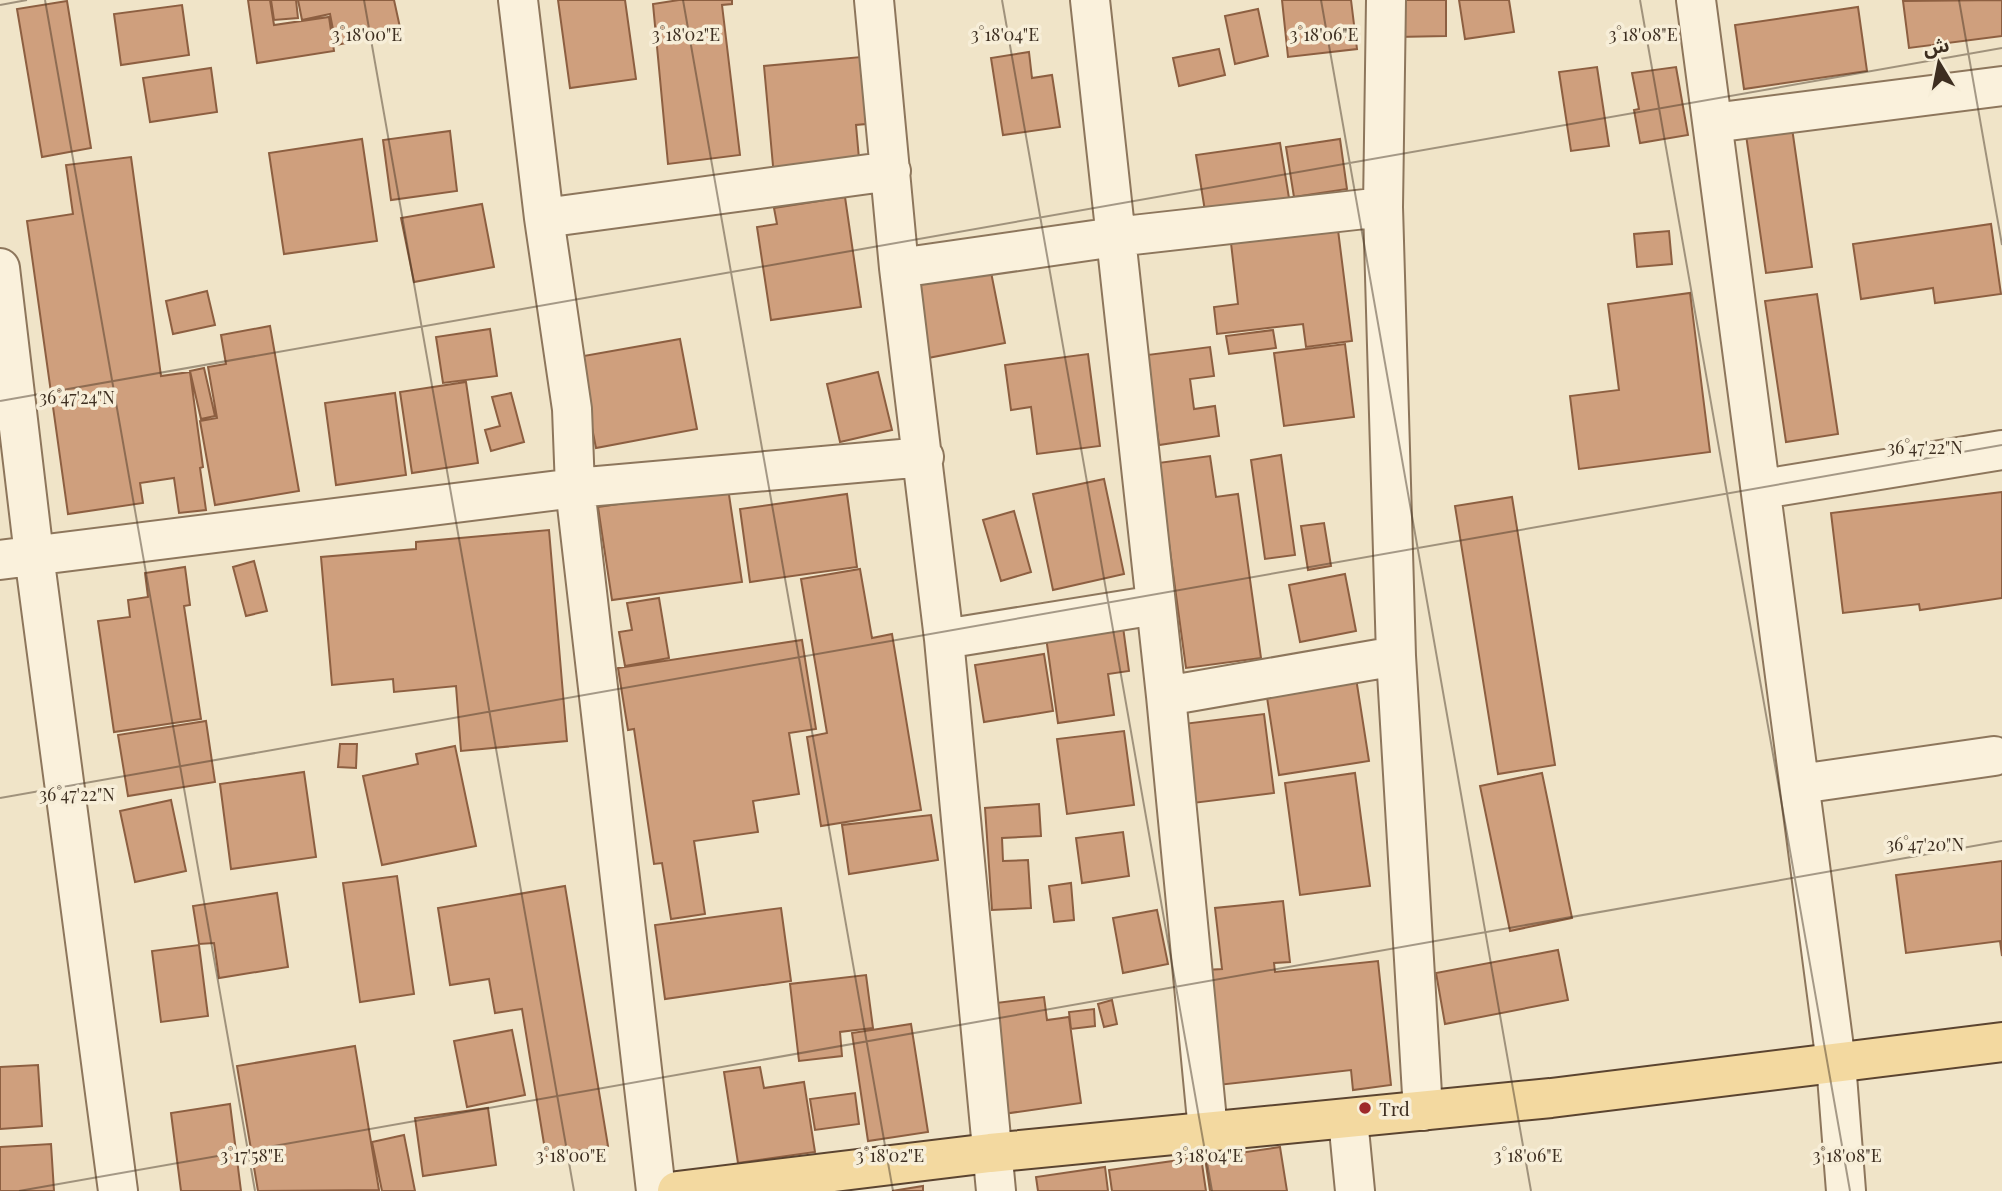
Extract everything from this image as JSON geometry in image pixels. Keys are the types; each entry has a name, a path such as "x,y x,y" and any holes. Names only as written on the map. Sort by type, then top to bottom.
{"main road":[{"path":"677,1191 990,1153 1423,1111 2002,1042"}],"street":[{"path":"517,0 544,218 572,409 575,488 656,1191"},
{"path":"874,0 899,268 944,639 990,1153 996,1191"},
{"path":"1090,0 1166,696 1208,1131"},
{"path":"1386,0 1383,207 1396,656 1423,1111"},
{"path":"1696,0 1763,489 1836,1063 1846,1191"},
{"path":"1713,123 2002,86"},
{"path":"544,218 891,171"},
{"path":"899,268 1115,237 1383,207"},
{"path":"0,268 17,557 118,1191"},
{"path":"1763,489 2002,450"},
{"path":"17,557 575,488 924,457"},
{"path":"944,639 1156,605"},
{"path":"1166,696 1396,656"},
{"path":"1800,784 1994,756"},
{"path":"1348,1119 1355,1191"}],"building":[{"path":"248,0 270,0 274,25 329,17 334,51 257,63"},
{"path":"271,0 296,0 298,18 274,20"},
{"path":"298,0 394,0 401,32 336,45 330,14 302,20"},
{"path":"558,0 625,0 636,79 570,88"},
{"path":"679,0 732,0 732,4 722,5 740,155 668,164 653,4"},
{"path":"1282,0 1351,0 1357,49 1288,57"},
{"path":"1396,0 1446,0 1446,36 1397,37"},
{"path":"1459,0 1509,0 1514,32 1465,39"},
{"path":"2002,0 2002,36 1909,48 1903,1"},
{"path":"67,1 91,148 42,157 17,9"},
{"path":"182,5 189,55 121,65 114,14"},
{"path":"1858,7 1867,71 1744,89 1735,25"},
{"path":"1258,9 1268,56 1235,64 1225,16"},
{"path":"1219,49 1225,75 1179,86 1173,58"},
{"path":"1029,52 1032,78 1052,75 1060,127 1003,135 991,58"},
{"path":"861,57 866,124 856,125 860,170 774,177 764,66"},
{"path":"1597,67 1609,146 1571,151 1559,72"},
{"path":"1676,67 1688,135 1640,143 1634,110 1639,109 1632,73"},
{"path":"211,68 217,112 150,122 143,78"},
{"path":"1792,128 1812,267 1766,273 1746,135"},
{"path":"450,131 457,191 391,200 383,140"},
{"path":"362,139 377,241 284,254 269,153"},
{"path":"1340,139 1347,189 1294,197 1286,147"},
{"path":"1280,143 1289,198 1205,211 1196,155"},
{"path":"131,157 161,376 190,372 206,510 179,513 174,478 140,483 143,503 68,514 27,221 73,214 66,165"},
{"path":"845,197 861,307 771,320 757,227 777,224 774,208"},
{"path":"482,204 494,267 414,282 401,218"},
{"path":"1991,224 2001,294 1935,303 1933,288 1861,299 1853,244"},
{"path":"1338,230 1352,341 1306,347 1303,324 1217,334 1214,307 1238,304 1231,243"},
{"path":"1669,231 1672,264 1637,267 1634,234"},
{"path":"990,267 1005,343 923,359 908,283"},
{"path":"207,291 215,325 173,334 166,301"},
{"path":"1690,293 1710,452 1579,469 1570,396 1619,390 1608,304"},
{"path":"1817,294 1838,434 1786,442 1765,301"},
{"path":"270,326 299,491 215,505 200,421 217,418 208,367 226,364 221,335"},
{"path":"490,329 497,376 443,383 436,337"},
{"path":"1273,330 1276,348 1229,354 1226,336"},
{"path":"680,339 697,429 596,448 578,357"},
{"path":"1345,344 1354,417 1284,426 1274,353"},
{"path":"1210,347 1214,376 1190,379 1194,409 1215,406 1219,436 1159,445 1147,355"},
{"path":"1088,354 1100,446 1037,454 1031,407 1011,410 1005,365"},
{"path":"204,368 215,416 201,419 190,371"},
{"path":"878,372 892,430 840,442 827,384"},
{"path":"466,382 478,463 412,473 400,392"},
{"path":"395,393 406,475 336,485 325,403"},
{"path":"511,393 524,442 491,451 485,430 500,426 492,397"},
{"path":"1281,455 1295,555 1265,559 1251,460"},
{"path":"1210,456 1216,497 1238,494 1261,658 1186,668 1158,463"},
{"path":"1104,479 1124,574 1053,590 1033,494"},
{"path":"728,488 742,582 612,600 598,507"},
{"path":"2002,492 2002,598 1920,610 1919,604 1843,613 1831,513"},
{"path":"847,494 857,567 750,582 740,509"},
{"path":"1512,497 1555,765 1498,774 1455,506"},
{"path":"1014,511 1031,572 1001,581 983,520"},
{"path":"1324,523 1331,566 1308,570 1301,526"},
{"path":"549,530 567,741 461,751 456,686 394,692 393,679 332,685 321,557 416,549 416,542"},
{"path":"254,561 267,611 246,616 233,567"},
{"path":"185,567 190,605 184,606 201,719 114,732 98,621 130,617 128,600 148,597 145,573"},
{"path":"860,569 872,638 892,634 921,810 821,826 807,737 827,733 801,579"},
{"path":"1345,574 1356,631 1300,642 1289,585"},
{"path":"659,598 669,658 625,666 619,632 632,630 627,603"},
{"path":"1123,627 1129,671 1108,674 1114,715 1058,723 1046,637"},
{"path":"802,640 816,729 789,733 799,794 753,801 758,832 694,841 705,914 671,919 662,863 654,864 634,729 628,730 618,668"},
{"path":"1044,654 1053,711 984,722 975,665"},
{"path":"1356,678 1369,761 1279,775 1266,691"},
{"path":"1264,714 1274,793 1193,803 1183,724"},
{"path":"206,721 215,782 128,796 118,735"},
{"path":"1124,731 1134,805 1067,814 1057,739"},
{"path":"340,744 357,744 356,768 338,767"},
{"path":"455,746 476,846 382,865 363,776 418,764 416,754"},
{"path":"304,772 316,857 231,869 220,784"},
{"path":"1355,773 1370,886 1300,895 1285,783"},
{"path":"1542,773 1572,918 1510,931 1480,786"},
{"path":"171,800 186,871 135,882 120,811"},
{"path":"1039,804 1041,836 1002,838 1003,861 1028,860 1031,908 992,910 985,808"},
{"path":"931,815 938,860 849,874 842,825"},
{"path":"1123,832 1129,876 1082,883 1076,838"},
{"path":"2002,861 2002,956 2000,941 1906,953 1896,875"},
{"path":"397,876 414,994 360,1002 343,883"},
{"path":"1071,883 1074,920 1054,922 1049,886"},
{"path":"565,886 608,1146 546,1156 522,1009 495,1013 489,979 450,985 438,908"},
{"path":"277,893 288,967 219,978 214,943 199,944 193,906"},
{"path":"1283,901 1290,962 1274,963 1275,972 1378,961 1391,1085 1353,1090 1351,1070 1218,1085 1206,970 1222,969 1215,908"},
{"path":"781,908 791,981 665,999 655,925"},
{"path":"1157,910 1168,964 1123,973 1113,918"},
{"path":"199,945 208,1016 161,1022 152,951"},
{"path":"1558,950 1568,1000 1445,1024 1436,973"},
{"path":"866,975 873,1028 840,1032 842,1056 799,1061 790,984"},
{"path":"1044,997 1047,1020 1069,1017 1081,1103 1003,1114 988,1004"},
{"path":"1112,1000 1117,1024 1104,1027 1098,1004"},
{"path":"1094,1009 1095,1026 1071,1029 1069,1012"},
{"path":"911,1024 928,1132 868,1141 852,1033"},
{"path":"512,1030 525,1095 467,1107 454,1041"},
{"path":"355,1046 379,1190 258,1191 237,1066"},
{"path":"38,1065 42,1126 0,1129 0,1067"},
{"path":"760,1067 764,1088 804,1082 815,1152 738,1163 724,1072"},
{"path":"855,1093 859,1124 815,1130 810,1099"},
{"path":"230,1104 241,1191 181,1191 171,1113"},
{"path":"488,1108 496,1165 423,1176 415,1118"},
{"path":"404,1135 415,1191 382,1191 372,1142"},
{"path":"51,1144 54,1191 0,1191 0,1147"},
{"path":"1280,1147 1287,1191 1210,1191 1205,1158"},
{"path":"1201,1157 1206,1191 1112,1191 1109,1170"},
{"path":"1105,1167 1108,1191 1038,1191 1036,1177"},
{"path":"923,1186 923,1191 892,1191"}],"place":[{"name":"Trd","path":"1365,1108"}]}
